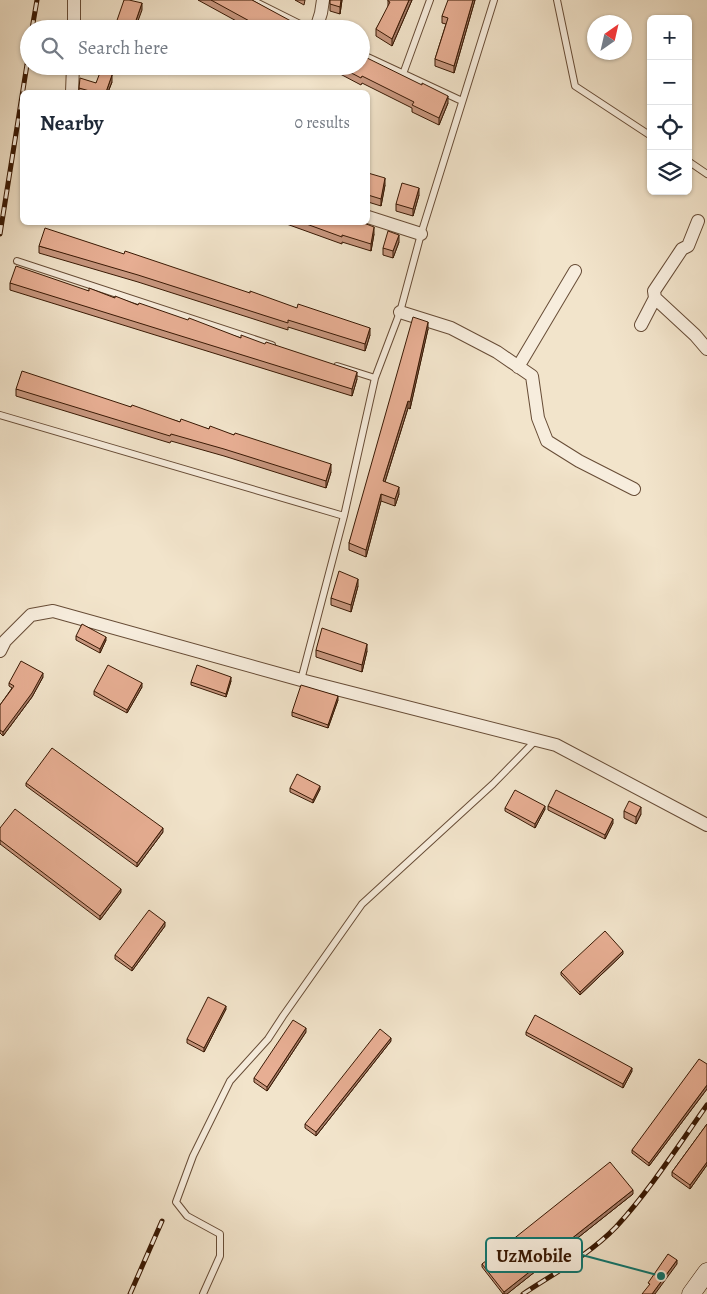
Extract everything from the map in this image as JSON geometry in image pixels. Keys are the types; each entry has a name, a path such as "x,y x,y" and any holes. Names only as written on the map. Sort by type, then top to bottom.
{"main road":[{"path":"691,1294 707,1272"}],"street":[{"path":"74,0 74,20"},
{"path":"319,20 323,0"},
{"path":"72,90 73,75"},
{"path":"370,219 422,234"},
{"path":"642,325 655,298 654,291 682,249 688,246 698,221"},
{"path":"518,367 574,270"},
{"path":"655,298 696,335 707,348"},
{"path":"400,312 451,328 497,352 532,376 538,418 547,442 579,461 634,489"},
{"path":"0,650 5,641 31,615 53,611 301,680 556,745 707,824"}],"lane":[{"path":"252,0 292,20"},
{"path":"403,74 430,0"},
{"path":"301,680 344,516 376,378 400,312 494,0"},
{"path":"557,0 575,86 647,133"},
{"path":"370,58 462,102"},
{"path":"692,164 707,174"},
{"path":"17,261 281,348"},
{"path":"328,363 376,378"},
{"path":"0,415 344,516"},
{"path":"203,1294 220,1256 220,1234 188,1216 176,1202 193,1156 230,1081 268,1040 282,1016 362,904 493,784 536,739"}],"building":[{"path":"124,0 142,3 136,20 117,20"},
{"path":"211,0 252,0 289,20 248,20"},
{"path":"330,0 341,0 340,7 330,4"},
{"path":"388,0 409,0 392,39 376,29 390,2"},
{"path":"448,0 473,0 454,66 435,59 448,18 442,16"},
{"path":"370,59 448,96 439,118 412,105 414,102 362,76 361,78 355,75 370,75"},
{"path":"99,75 112,75 107,90 79,88 80,78 96,83"},
{"path":"370,174 385,178 381,199 370,196"},
{"path":"402,183 419,188 413,209 396,204"},
{"path":"309,225 369,225 374,227 371,244 342,235 342,237"},
{"path":"45,228 124,254 125,251 297,308 298,304 370,328 365,344 288,320 288,323 138,275 39,246"},
{"path":"388,231 399,235 393,251 383,248"},
{"path":"16,266 89,291 89,288 115,298 115,296 138,305 139,303 188,320 189,318 241,338 241,335 265,344 266,342 357,372 352,389 10,283"},
{"path":"413,317 428,322 410,402 408,401 383,481 399,487 395,499 381,494 366,550 349,543"},
{"path":"22,371 180,422 181,419 209,429 210,426 331,464 326,481 224,449 171,434 170,436 16,389"},
{"path":"339,571 358,579 351,605 331,598"},
{"path":"82,624 106,637 100,649 76,636"},
{"path":"322,628 367,644 362,665 316,650"},
{"path":"21,661 43,673 32,693 3,732 0,730 0,705 14,686 9,683"},
{"path":"108,665 142,683 127,710 94,691"},
{"path":"197,665 231,677 226,694 191,682"},
{"path":"301,685 338,696 328,725 292,712"},
{"path":"52,748 163,828 137,863 26,783"},
{"path":"297,774 320,786 313,800 290,788"},
{"path":"515,790 545,806 535,824 505,808"},
{"path":"556,790 613,819 605,835 548,806"},
{"path":"629,801 641,807 636,817 624,811"},
{"path":"15,809 121,889 100,916 0,840 0,828"},
{"path":"149,910 165,922 132,968 115,955"},
{"path":"605,931 623,951 580,992 561,972"},
{"path":"208,997 226,1006 204,1048 187,1039"},
{"path":"535,1015 632,1068 623,1084 526,1032"},
{"path":"293,1020 306,1028 267,1087 254,1078"},
{"path":"380,1029 391,1038 316,1132 305,1124"},
{"path":"699,1059 707,1064 707,1085 649,1163 632,1150"},
{"path":"707,1124 707,1162 690,1185 672,1172"},
{"path":"610,1162 633,1190 504,1292 482,1264"},
{"path":"668,1254 677,1260 652,1294 642,1294 650,1284 648,1283"}],"railway":[{"path":"34,20 37,0"},
{"path":"23,90 25,75"},
{"path":"0,234 20,108"},
{"path":"523,1294 584,1255 616,1227 652,1183 707,1105"},
{"path":"130,1294 162,1221"}],"place":[{"name":"UzMobile","path":"661,1276"}]}
